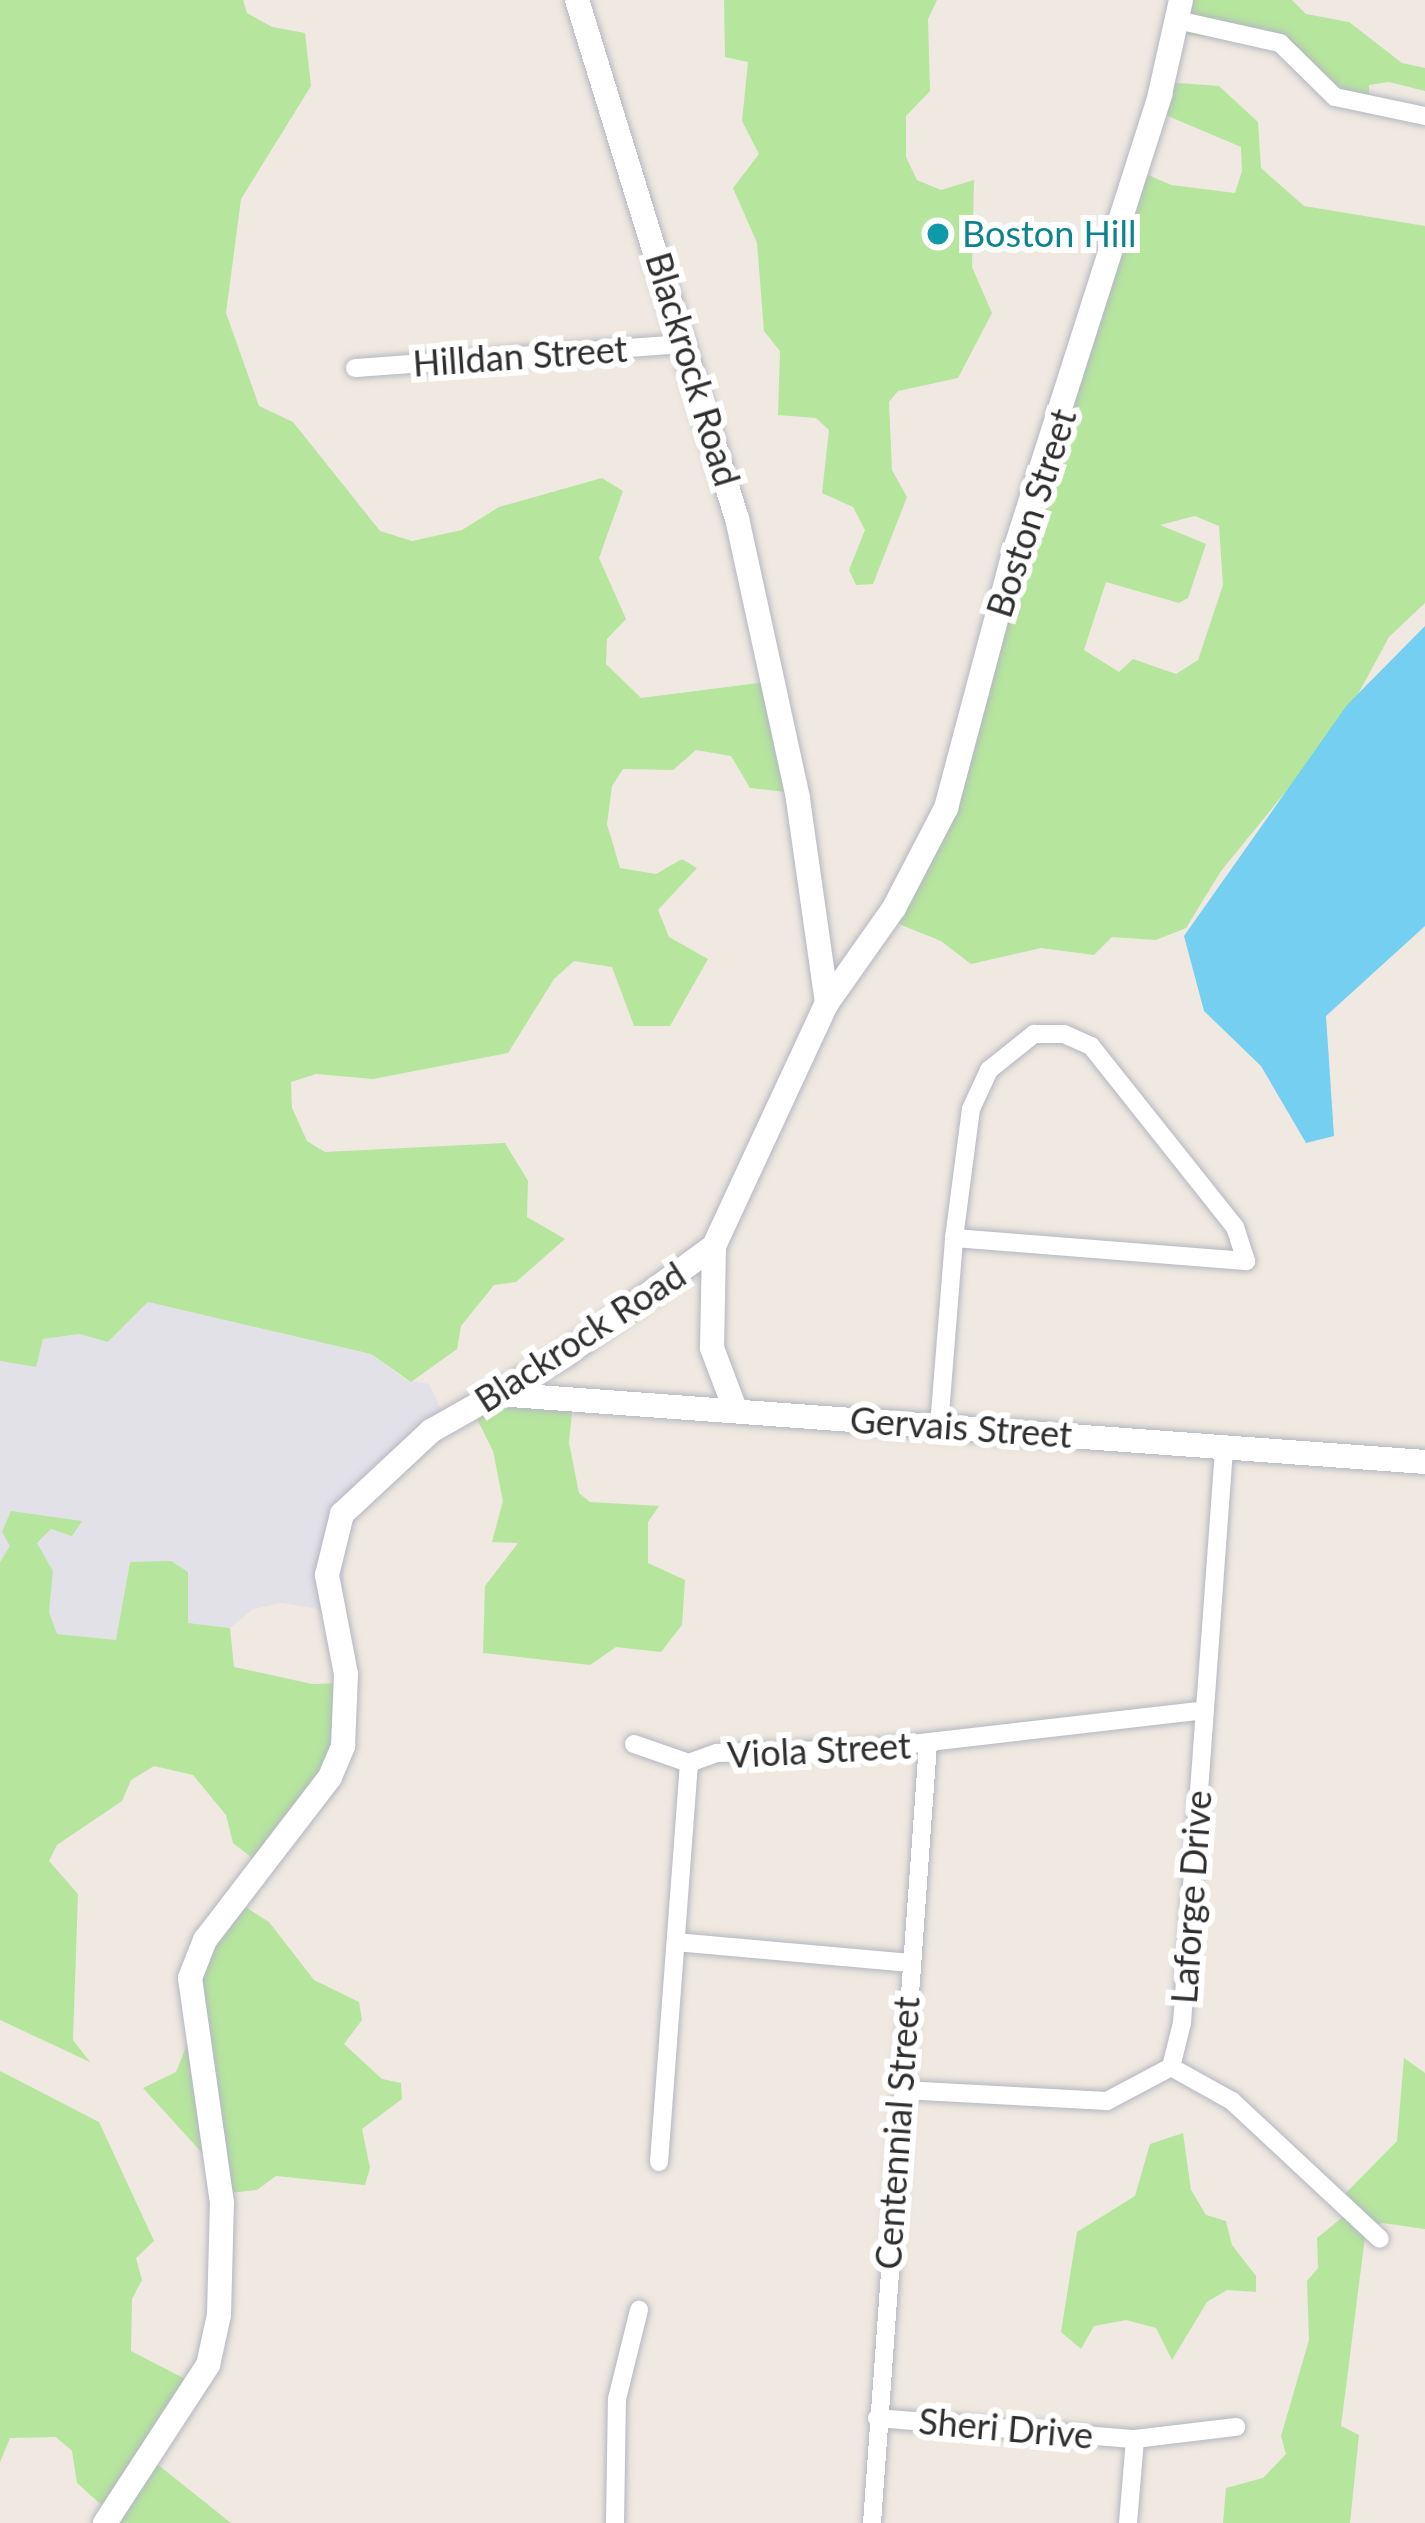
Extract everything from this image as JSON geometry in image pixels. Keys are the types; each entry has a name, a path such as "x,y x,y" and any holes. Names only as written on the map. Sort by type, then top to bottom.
{"street":[{"name":"Blackrock Road","path":"105,2523 208,2365 220,2315 222,2203 190,1978 205,1940 330,1777 343,1746 346,1674 327,1575 336,1531 369,1481 431,1431 567,1354 714,1246 827,1003 781,716 727,478 577,0"},
{"path":"1179,10 1280,43 1334,97 1425,116"},
{"name":"Boston Street","path":"827,1003 894,908 946,808 1013,556 1087,337 1179,10"},
{"name":"Hilldan Street","path":"355,368 685,344"},
{"path":"939,1426 954,1238 971,1109 989,1070 1034,1034 1064,1034 1091,1046 1120,1077 1247,1248 1246,1261 954,1238"},
{"path":"714,1246 712,1348 735,1409"},
{"name":"Gervais Street","path":"497,1394 1425,1462"},
{"name":"Laforge Drive","path":"1171,2067 1182,2023 1224,1450"},
{"name":"Viola Street","path":"659,2162 689,1763 717,1753 928,1744 1205,1710"},
{"path":"634,1744 689,1763"},
{"name":"Centennial Street","path":"872,2523 928,1744"},
{"path":"676,1942 910,1963"},
{"path":"903,2090 1107,2102 1171,2067 1232,2101 1380,2239"},
{"path":"616,2523 617,2399 639,2311"},
{"name":"Sheri Drive","path":"878,2418 1135,2439 1236,2427"},
{"name":"Sheri Drive","path":"1128,2523 1135,2439"}],"shaded area":[{"path":"148,1302 371,1354 406,1380 429,1384 446,1420 361,1507 344,1545 343,1613 282,1603 253,1609 230,1628 188,1623 130,1562 116,1640 57,1634 49,1611 53,1571 37,1544 51,1529 11,1511 10,1546 0,1562 0,1361 36,1367 42,1339 79,1334 108,1342"}],"green space":[{"path":"0,0 243,0 247,13 272,27 305,33 311,86 241,199 226,313 259,406 293,422 380,531 412,541 462,530 499,507 602,478 623,491 599,558 626,619 607,639 606,664 641,698 774,681 794,793 750,788 731,756 696,750 673,770 623,769 612,786 607,824 620,868 656,874 682,859 697,868 658,910 669,937 708,959 670,1026 634,1026 612,967 574,961 554,979 508,1053 373,1079 316,1074 291,1082 292,1108 307,1141 325,1152 505,1143 528,1181 527,1217 565,1239 516,1282 494,1285 461,1326 457,1349 411,1382 371,1354 148,1302 108,1342 79,1334 43,1339 36,1367 0,1361"},
{"path":"724,0 937,0 928,19 930,91 906,116 906,157 917,180 941,190 974,180 972,267 992,313 958,378 898,391 889,402 892,470 907,497 873,584 856,585 849,570 865,530 853,507 822,493 829,430 816,418 778,415 780,351 764,331 757,243 733,188 759,154 742,121 748,62 725,57"},
{"path":"1179,0 1292,0 1306,14 1349,22 1402,63 1425,68 1425,91 1389,82 1369,85 1369,95 1323,86 1263,43 1174,33"},
{"path":"1165,82 1219,86 1258,122 1261,168 1304,206 1425,226 1425,603 1389,637 1344,720 1221,871 1186,928 1156,940 1112,937 1094,955 1041,948 971,964 941,941 889,920 945,810 1137,170 1171,185 1235,193 1242,171 1241,147 1156,111","holes":["1195,516 1219,526 1223,585 1198,660 1176,674 1133,659 1119,672 1084,650 1106,582 1179,603 1188,598 1206,544 1160,525"]},
{"path":"573,1402 569,1443 579,1493 590,1502 659,1506 648,1522 648,1563 685,1580 682,1625 661,1652 616,1647 590,1665 483,1653 485,1586 518,1543 492,1542 503,1501 493,1451 473,1411"},
{"path":"11,1511 82,1521 72,1536 51,1529 37,1543 53,1571 49,1612 57,1634 116,1640 130,1562 171,1561 188,1572 188,1623 230,1628 234,1667 312,1684 348,1683 343,1746 260,1864 233,1843 226,1815 193,1775 154,1766 131,1780 122,1801 57,1845 49,1861 78,1894 73,2040 90,2062 0,2020 0,1562 10,1546 2,1532"},
{"path":"236,1901 269,1922 314,1980 359,2002 362,2020 344,2044 382,2079 401,2083 402,2099 362,2129 370,2168 365,2185 276,2176 257,2190 221,2194 215,2167 143,2088 176,2072 193,2030 193,1974"},
{"path":"1404,2058 1425,2073 1425,2229 1382,2223 1366,2229 1341,2426 1359,2435 1350,2523 1223,2523 1226,2488 1263,2478 1286,2454 1281,2436 1309,2340 1307,2281 1318,2268 1317,2238 1349,2212 1341,2198 1397,2141"},
{"path":"0,2071 99,2122 154,2241 136,2258 142,2280 132,2299 131,2351 193,2383 152,2460 231,2523 105,2523 106,2509 77,2483 72,2451 56,2437 10,2438 0,2462"},
{"path":"1183,2133 1191,2190 1206,2215 1226,2221 1232,2245 1256,2276 1256,2292 1227,2290 1207,2302 1172,2360 1156,2328 1126,2320 1094,2326 1081,2349 1061,2332 1077,2232 1135,2196 1150,2144"}],"water":[{"path":"1425,626 1425,926 1326,1016 1334,1136 1306,1143 1261,1066 1204,1011 1184,936 1347,705"}],"place":[{"name":"Boston Hill","path":"938,234"}]}
